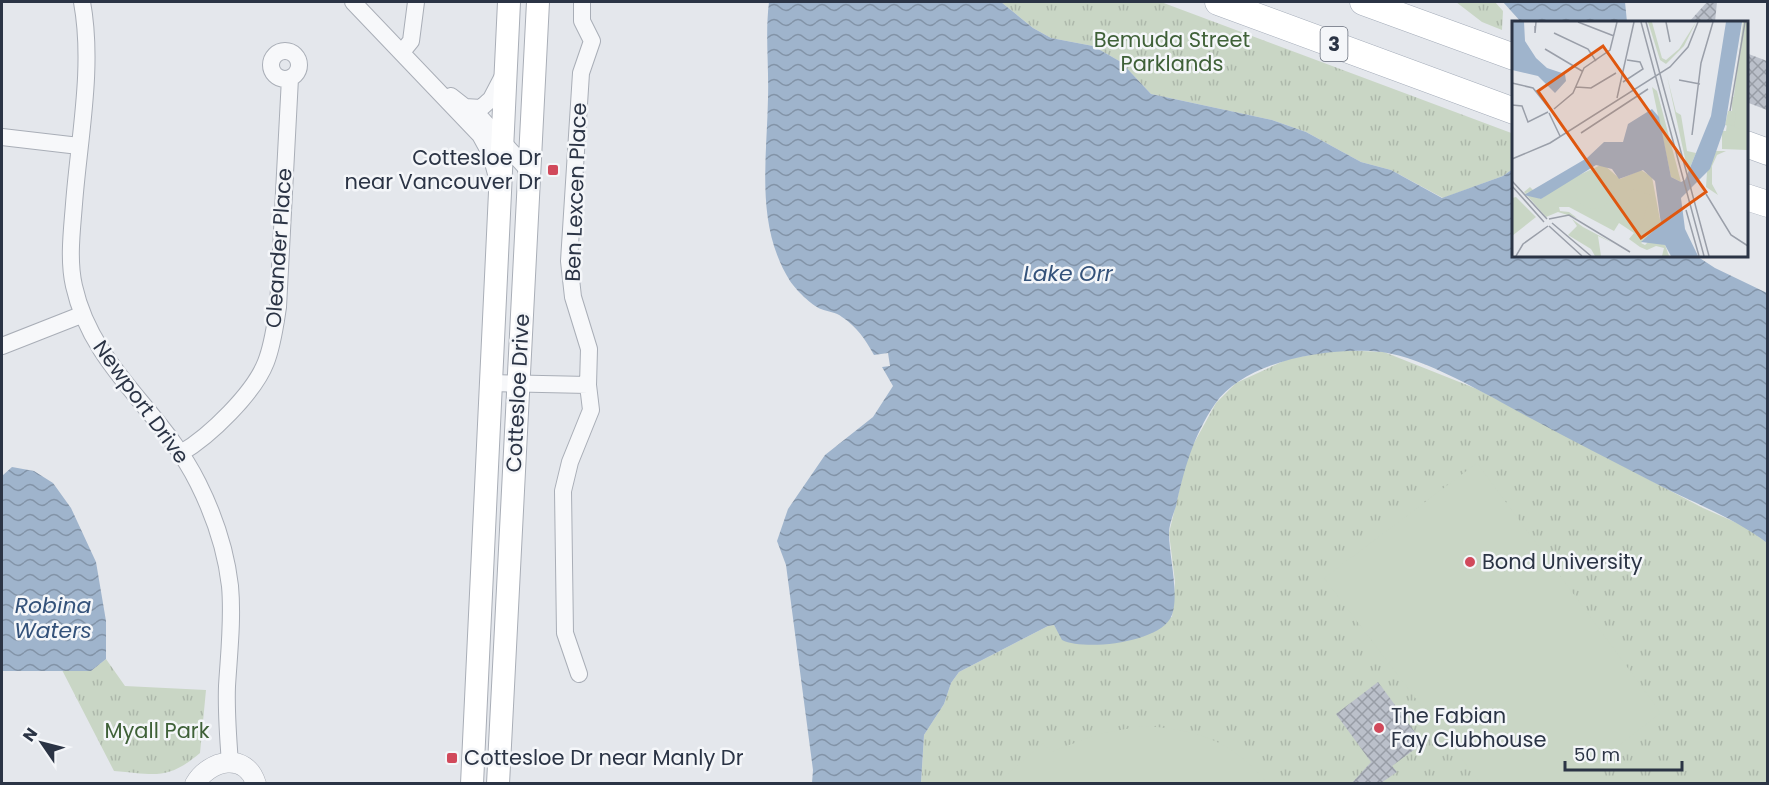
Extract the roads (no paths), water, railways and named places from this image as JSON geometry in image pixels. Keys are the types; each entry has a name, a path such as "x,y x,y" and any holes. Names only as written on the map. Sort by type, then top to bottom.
{"main road":[{"name":"Cottesloe Drive","path":"472,783 509,2"},
{"name":"Cottesloe Drive","path":"498,783 537,2"},
{"name":"3","path":"1218,2 1512,110"},
{"name":"3","path":"1363,2 1512,56"},
{"path":"1748,145 1767,152"},
{"path":"1748,198 1767,204"}],"street":[{"name":"Newport Drive","path":"82,2 87,48 72,245 73,282 81,315 106,360 165,428 181,453 212,515 224,552 230,587 226,714 230,763"},
{"path":"353,2 423,73 480,117 529,171"},
{"path":"402,52 411,41 416,2"},
{"name":"Ben Lexcen Place","path":"579,674 565,633 563,491 570,462 591,410 588,385 589,349 573,297 569,261 581,73 592,41 582,21 582,2"},
{"path":"465,107 481,108 488,104 506,71"},
{"path":"423,73 431,85 485,142 500,189"},
{"name":"Oleander Place","path":"181,453 196,444 255,384 266,364 273,342 278,307 290,78"},
{"path":"2,137 79,146"},
{"path":"2,346 81,315"},
{"path":"491,383 588,385"},
{"path":"195,783 212,765 230,763 248,770 257,782"}],"water":[{"name":"Lake Orr","path":"769,2 1001,2 1033,28 1051,38 1093,46 1121,62 1151,94 1272,120 1306,132 1361,162 1391,170 1442,198 1503,176 1512,169 1512,256 1697,256 1715,268 1767,293 1767,543 1725,517 1649,480 1460,380 1419,362 1382,352 1362,351 1339,351 1291,359 1247,376 1229,389 1215,404 1201,428 1186,466 1170,527 1169,543 1174,578 1174,601 1170,619 1162,627 1150,634 1119,643 1086,645 1062,640 1054,625 1048,626 959,672 951,683 944,704 924,735 921,783 812,783 813,770 786,565 777,541 788,509 825,455 873,417 893,386 882,367 890,366 888,353 874,355 852,325 837,314 808,301 790,281 779,260 767,215 765,168 768,86"},
{"path":"1503,2 1625,2 1627,21 1520,21"},
{"name":"Robina Waters","path":"12,467 34,471 53,483 71,508 96,562 106,621 106,659 91,671 2,671 2,476"}],"place":[{"name":"Cottesloe Dr near Vancouver Dr","path":"553,170"},
{"name":"Bond University","path":"1470,562"},
{"name":"The Fabian Fay Clubhouse","path":"1379,728"},
{"name":"Cottesloe Dr near Manly Dr","path":"452,758"}],"park label":[{"name":"Bemuda Street Parklands","path":"1172,52"},
{"name":"Myall Park","path":"157,731"}]}
